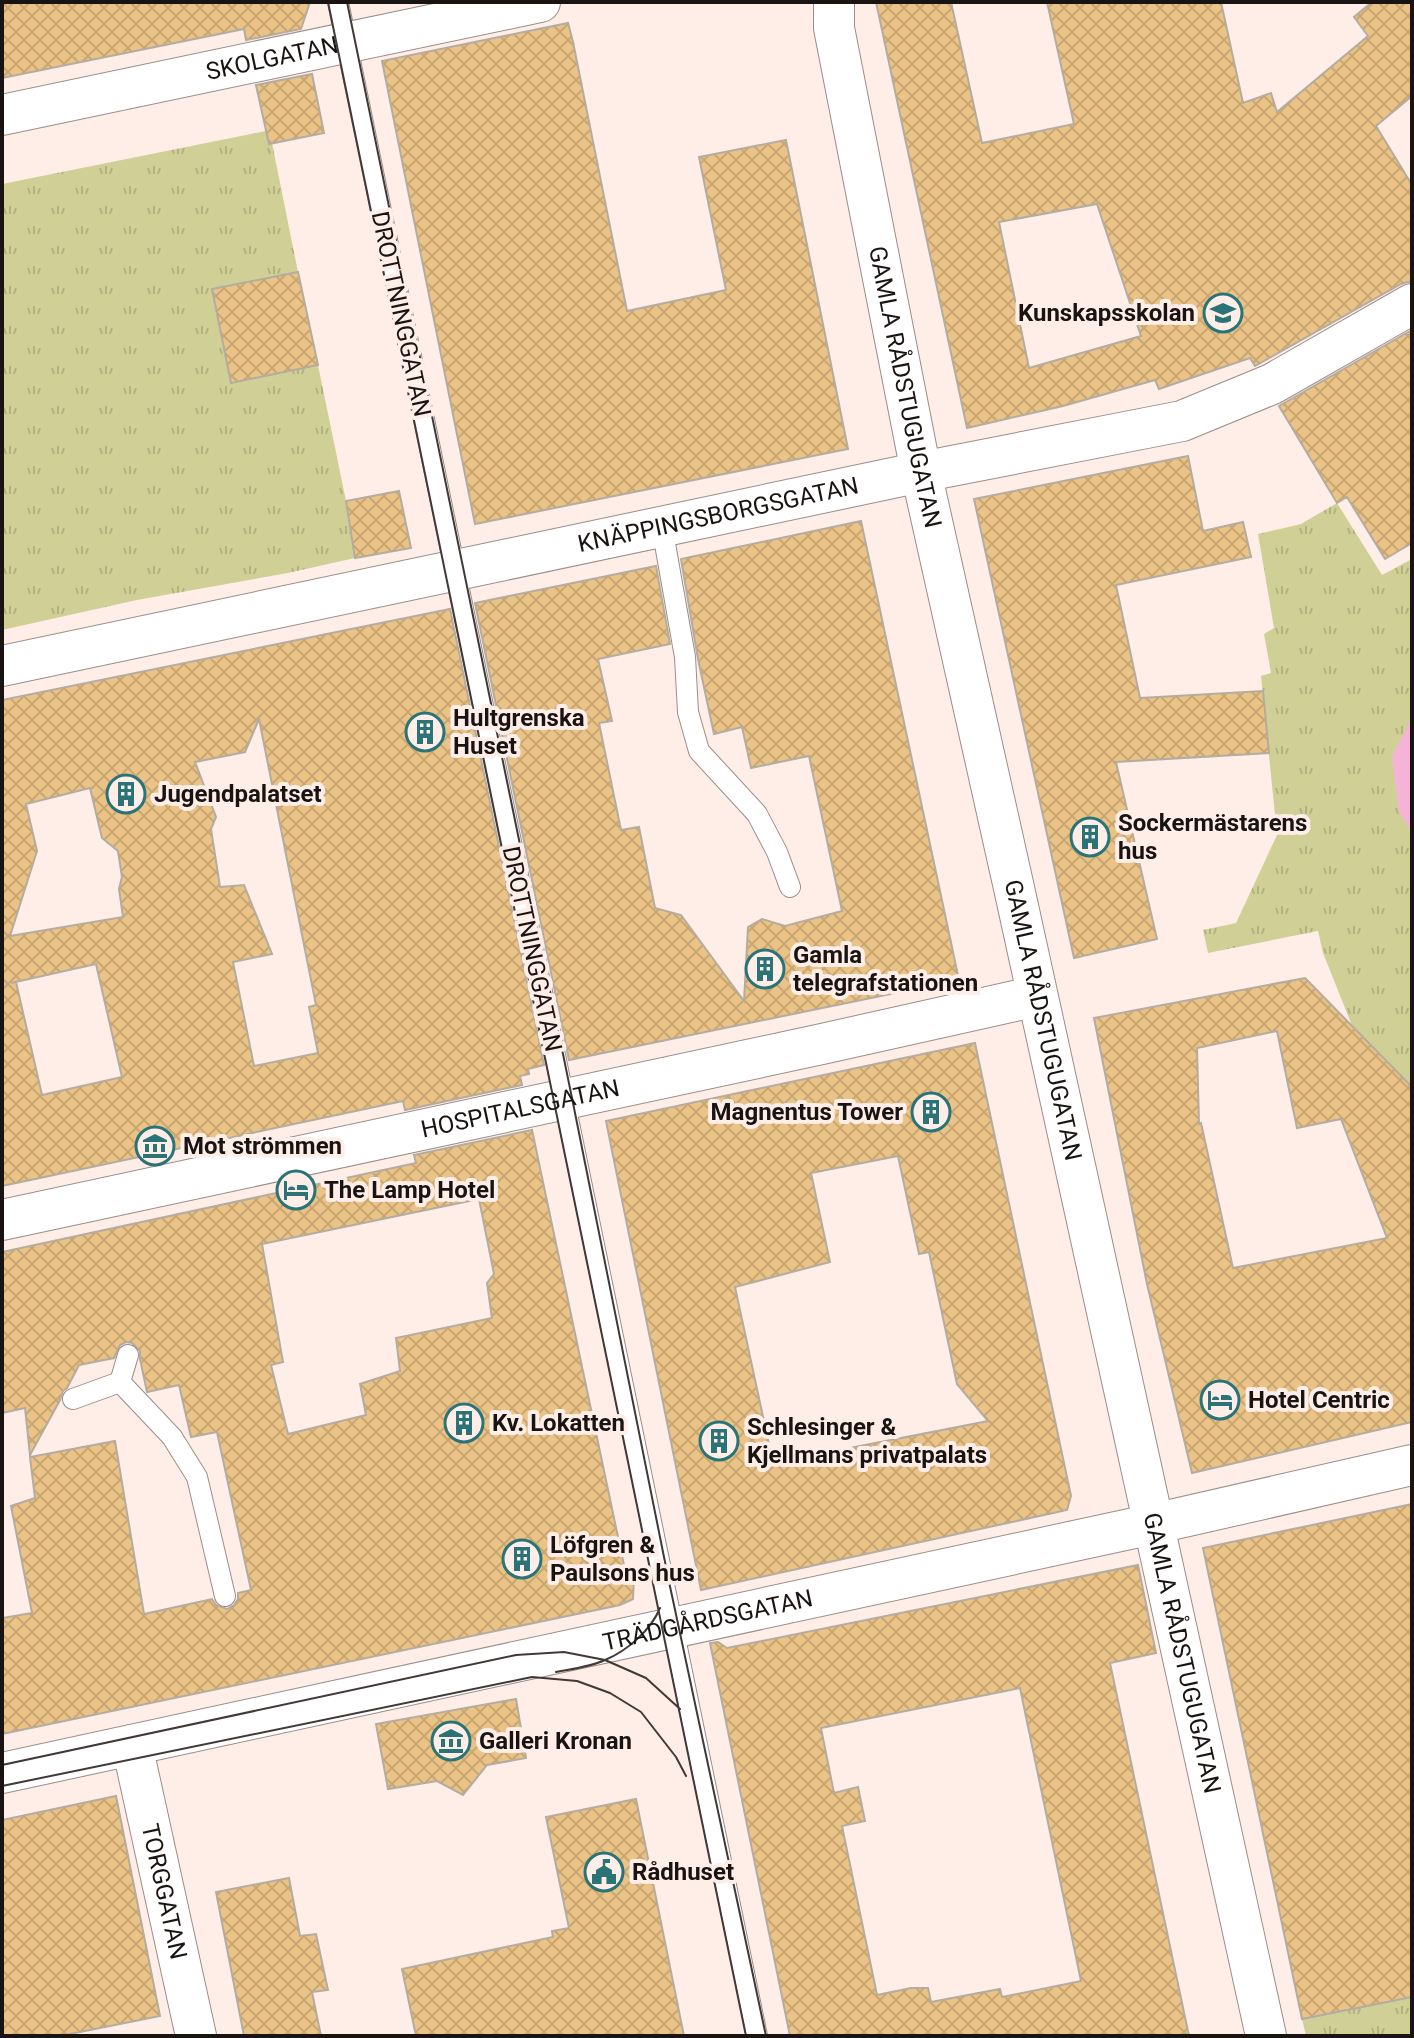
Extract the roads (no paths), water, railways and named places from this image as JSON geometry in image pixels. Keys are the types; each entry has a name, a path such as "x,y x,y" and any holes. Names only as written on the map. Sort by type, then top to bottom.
{"street":[{"name":"SKOLGATAN","path":"2,115 540,2"},
{"name":"GAMLA RÅDSTUGUGATAN","path":"834,2 834,28 921,472 1266,2036"},
{"name":"KNÄPPINGSBORGSGATAN","path":"2,666 921,472 1182,421 1272,384 1412,304"},
{"name":"HOSPITALSGATAN","path":"2,1220 1037,996"},
{"name":"TRÄDGÅRDSGATAN","path":"2,1773 1412,1465"},
{"name":"TORGGATAN","path":"132,1745 196,2036"}],"lane":[{"name":"DROTTNINGGATAN","path":"338,2 757,2036"},
{"path":"662,527 685,657 688,712 699,751 757,814 777,852 790,887"},
{"path":"120,1382 128,1355"},
{"path":"73,1399 120,1382"},
{"path":"120,1382 172,1437 197,1477 225,1596"}],"tram line":[{"path":"328,2 746,2036"},
{"path":"347,2 668,1577 766,2036"},
{"path":"556,1672 593,1664 622,1651 644,1632 660,1608"},
{"path":"2,1765 516,1655 564,1652 605,1660 646,1678 680,1709"},
{"path":"2,1786 532,1677 577,1681 610,1693 641,1712 676,1757 686,1776"}],"place":[{"name":"Kunskapsskolan","path":"1223,313"},
{"name":"Hultgrenska Huset","path":"425,732"},
{"name":"Jugendpalatset","path":"126,794"},
{"name":"Sockermästarens hus","path":"1090,837"},
{"name":"Gamla telegrafstationen","path":"765,969"},
{"name":"Magnentus Tower","path":"931,1112"},
{"name":"Mot strömmen","path":"155,1146"},
{"name":"The Lamp Hotel","path":"296,1190"},
{"name":"Hotel Centric","path":"1220,1400"},
{"name":"Kv. Lokatten","path":"464,1423"},
{"name":"Schlesinger & Kjellmans privatpalats","path":"719,1441"},
{"name":"Löfgren & Paulsons hus","path":"522,1559"},
{"name":"Galleri Kronan","path":"451,1741"},
{"name":"Rådhuset","path":"604,1872"}]}
